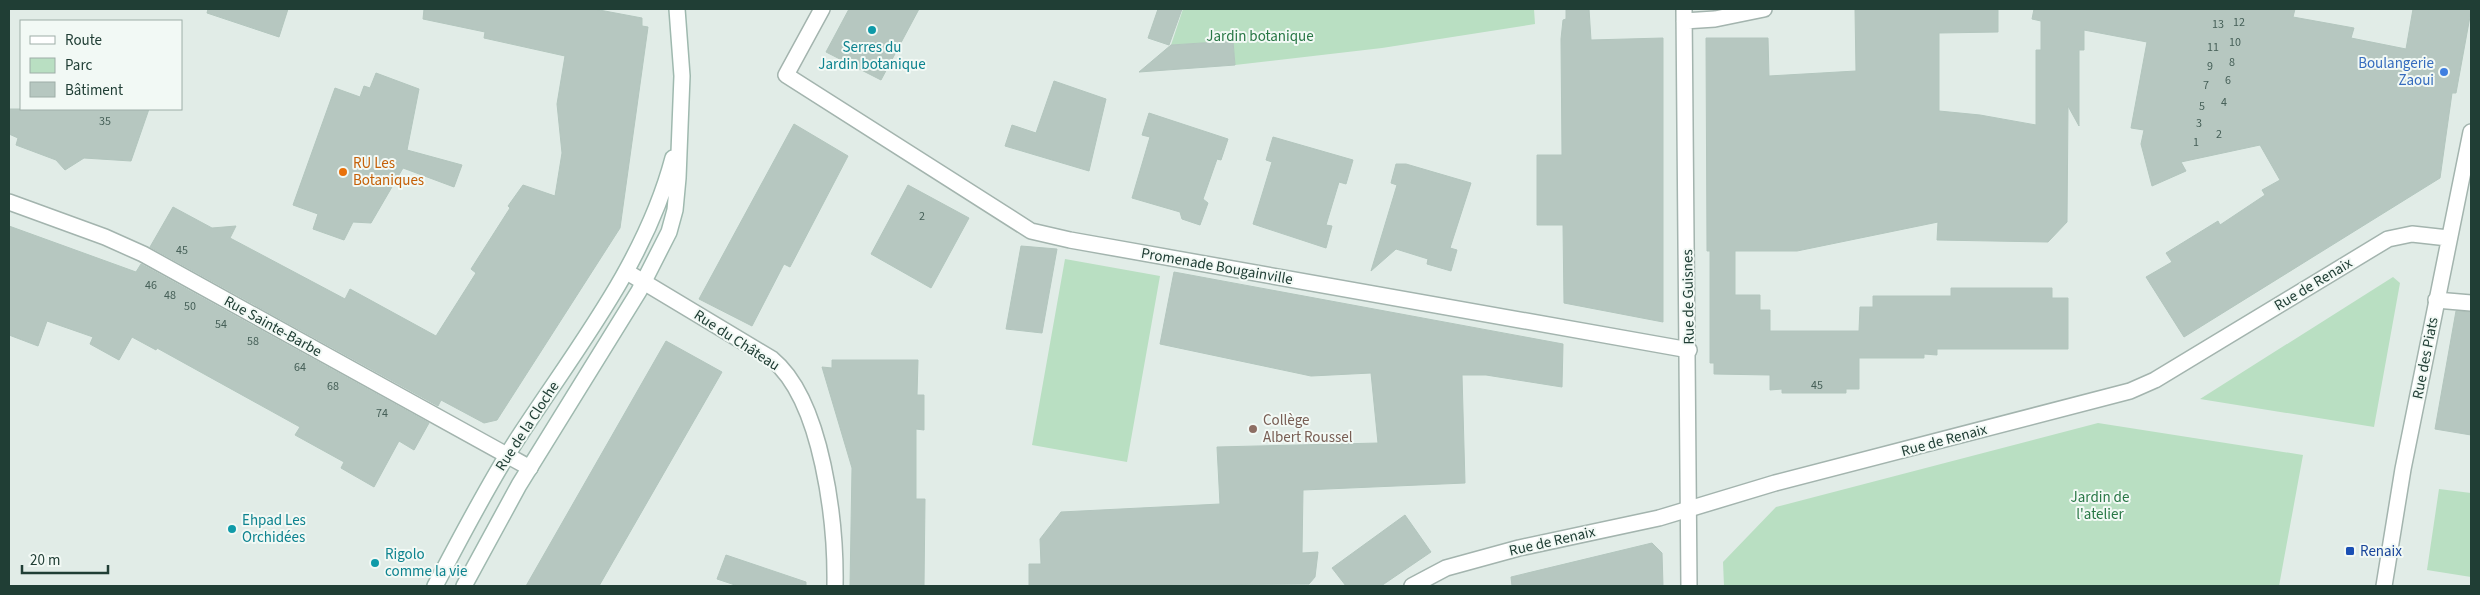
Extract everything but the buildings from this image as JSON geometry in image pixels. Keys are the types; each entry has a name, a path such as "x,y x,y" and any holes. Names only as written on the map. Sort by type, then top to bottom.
{"street":[{"path":"677,9 682,76 679,135"},
{"name":"Promenade Bougainville","path":"822,9 786,75 1031,231 1070,240 1689,350"},
{"path":"1684,15 1715,20 1764,9"},
{"name":"Rue de Guisnes","path":"1684,15 1689,350 1689,586"},
{"name":"Rue des Piats","path":"2384,586 2403,469 2448,238 2471,132"},
{"name":"Rue de la Cloche","path":"435,586 477,506 627,272 656,212 679,135"},
{"name":"Rue de la Cloche","path":"464,586 530,468 644,282 669,232 675,210 679,135"},
{"name":"Rue Sainte-Barbe","path":"9,202 137,251 530,468"},
{"name":"Rue de Renaix","path":"1412,586 1446,568 1519,548 1659,518 1689,508 2141,387 2388,239 2412,234 2448,238"},
{"name":"Rue du Château","path":"627,272 772,359 791,379 807,415 826,478 834,542 835,586"},
{"path":"2436,300 2471,303"}],"green space":[{"name":"Jardin botanique","path":"1183,9 1534,9 1535,24 1382,48 1235,65 1233,41 1171,45"},
{"path":"1065,259 1160,276 1127,462 1032,445"},
{"path":"2393,277 2400,283 2374,427 2200,399"},
{"name":"Jardin de l'atelier","path":"2098,423 2303,455 2279,586 1724,586 1723,562 1776,507"},
{"path":"2439,489 2471,493 2471,577 2427,570"}],"place":[{"name":"Serres du Jardin botanique","path":"872,30"},
{"name":"Boulangerie Zaoui","path":"2444,72"},
{"name":"RU Les Botaniques","path":"343,172"},
{"name":"Collège Albert Roussel","path":"1253,429"},
{"name":"Ehpad Les Orchidées","path":"232,529"},
{"name":"Renaix","path":"2350,551"},
{"name":"Rigolo comme la vie","path":"375,563"}]}
